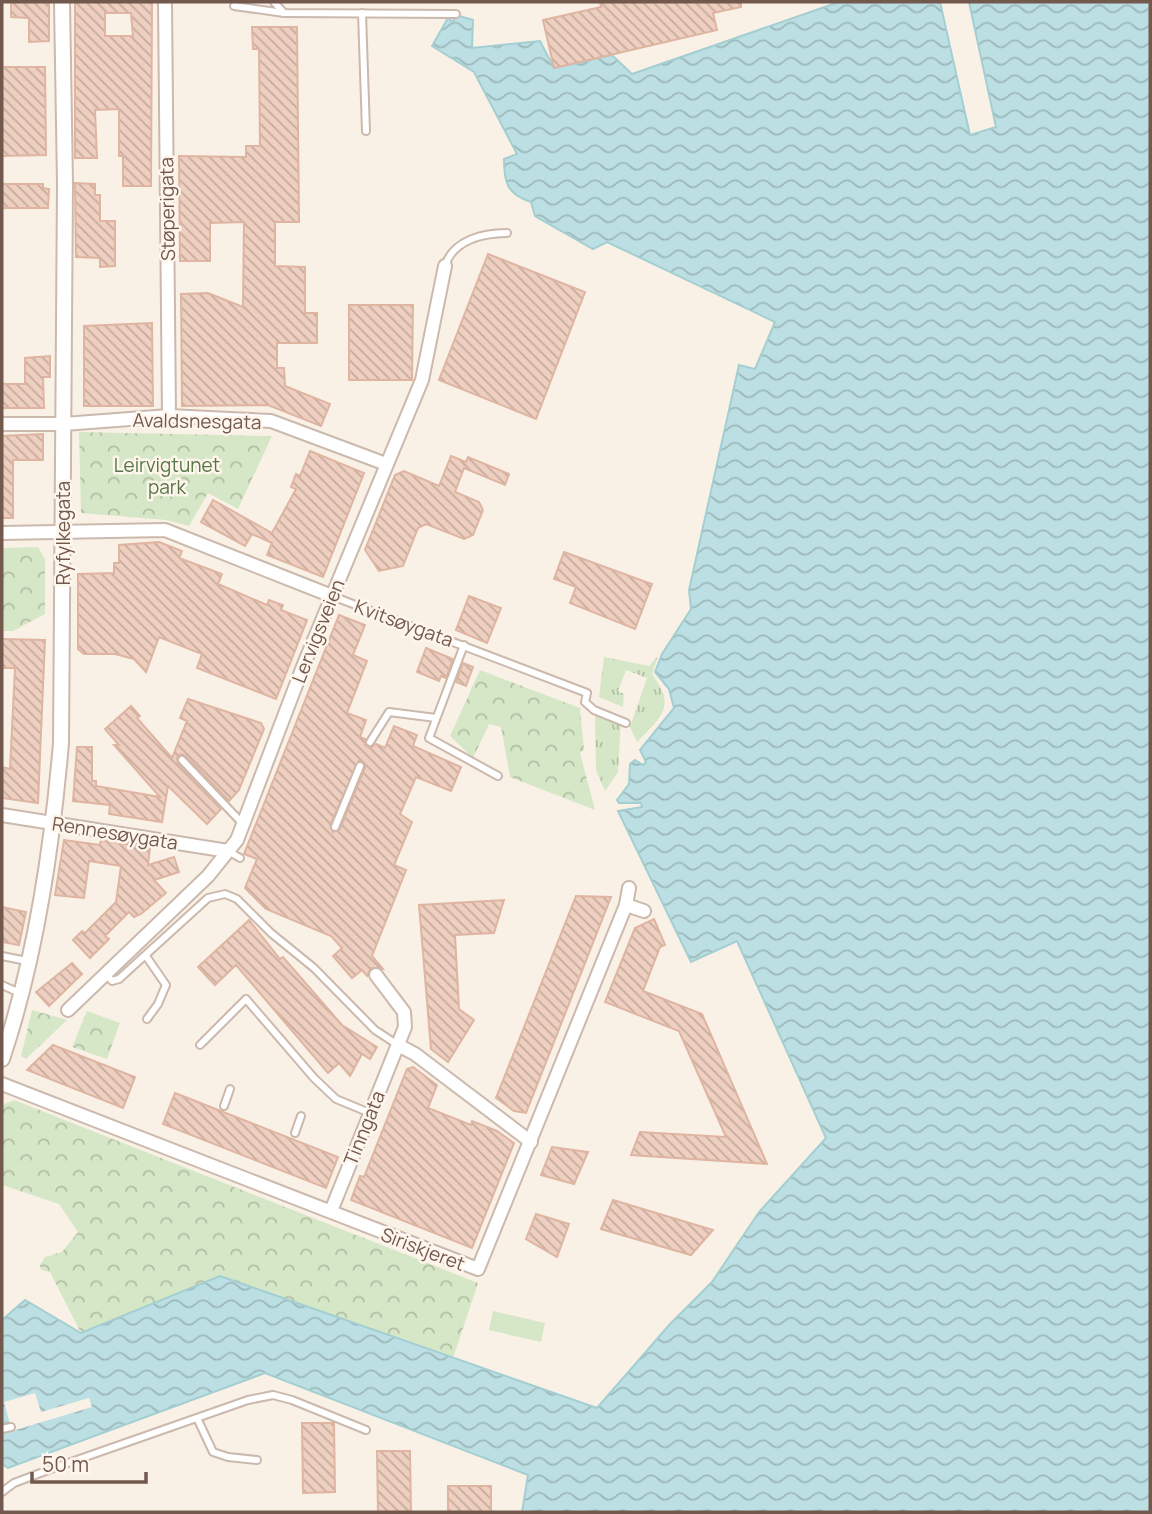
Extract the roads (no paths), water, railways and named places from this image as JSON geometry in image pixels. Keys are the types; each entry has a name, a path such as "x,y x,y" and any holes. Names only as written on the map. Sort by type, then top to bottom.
{"street":[{"name":"Ryfylkegata","path":"2,1059 23,995 30,961 52,824 61,743 64,424 62,2"},
{"name":"Støperigata","path":"165,2 169,416"},
{"name":"Lervigsveien","path":"68,1010 208,876 237,840 332,596 426,367 445,266"},
{"name":"Avaldsnesgata","path":"2,424 64,424 169,416 271,421 386,464"},
{"name":"Kvitsøygata","path":"2,533 165,530 292,583 332,596"},
{"name":"Rennesøygata","path":"2,816 228,851"},
{"name":"Siriskjeret","path":"2,1084 478,1269 625,905 629,888"},
{"path":"625,905 644,911"},
{"name":"Tinngata","path":"331,1211 405,1027 404,1012 376,975"},
{"path":"398,1045 425,1061 531,1142"}],"lane":[{"path":"274,2 284,13"},
{"path":"234,6 284,13 456,14"},
{"path":"362,13 366,131"},
{"name":"Lervigsveien","path":"445,266 454,250 478,235 507,233"},
{"name":"Kvitsøygata","path":"332,596 587,693 586,702 594,710 626,723"},
{"path":"464,646 429,737 498,776"},
{"path":"370,742 389,712 436,718"},
{"path":"182,760 244,825"},
{"path":"335,827 360,766"},
{"path":"228,851 240,858"},
{"path":"106,974 112,981 119,979 208,898 225,894 237,899 271,933 314,968 374,1030 398,1045"},
{"path":"2,956 30,961"},
{"path":"146,956 166,985 158,1004 146,1018"},
{"path":"2,985 23,995"},
{"path":"200,1045 246,999 336,1099 370,1113"},
{"path":"224,1106 230,1088"},
{"path":"295,1133 301,1116"},
{"path":"2,1492 14,1483 51,1469 197,1418 273,1395 366,1430"},
{"path":"197,1418 213,1452 228,1457 257,1460"},
{"path":"2,1429 12,1427"}],"water":[{"path":"839,2 940,2 970,135 996,127 969,2 1150,2 1150,1512 522,1512 528,1475 265,1373 8,1468 2,1464 2,1320 25,1300 81,1333 220,1276 597,1408 670,1324 712,1282 759,1212 826,1138 737,941 691,962 618,811 642,807 641,803 619,803 617,800 629,784 630,764 635,760 643,765 646,762 640,750 674,708 669,689 655,672 662,654 691,609 689,590 739,365 755,369 775,322 607,242 593,249 535,216 531,202 508,187 504,159 517,154 474,72 432,46 448,18 453,22 456,15 473,20 472,48 540,41 554,68 612,55 632,74"}],"park label":[{"name":"Leirvigtunet park","path":"167,476"}]}
